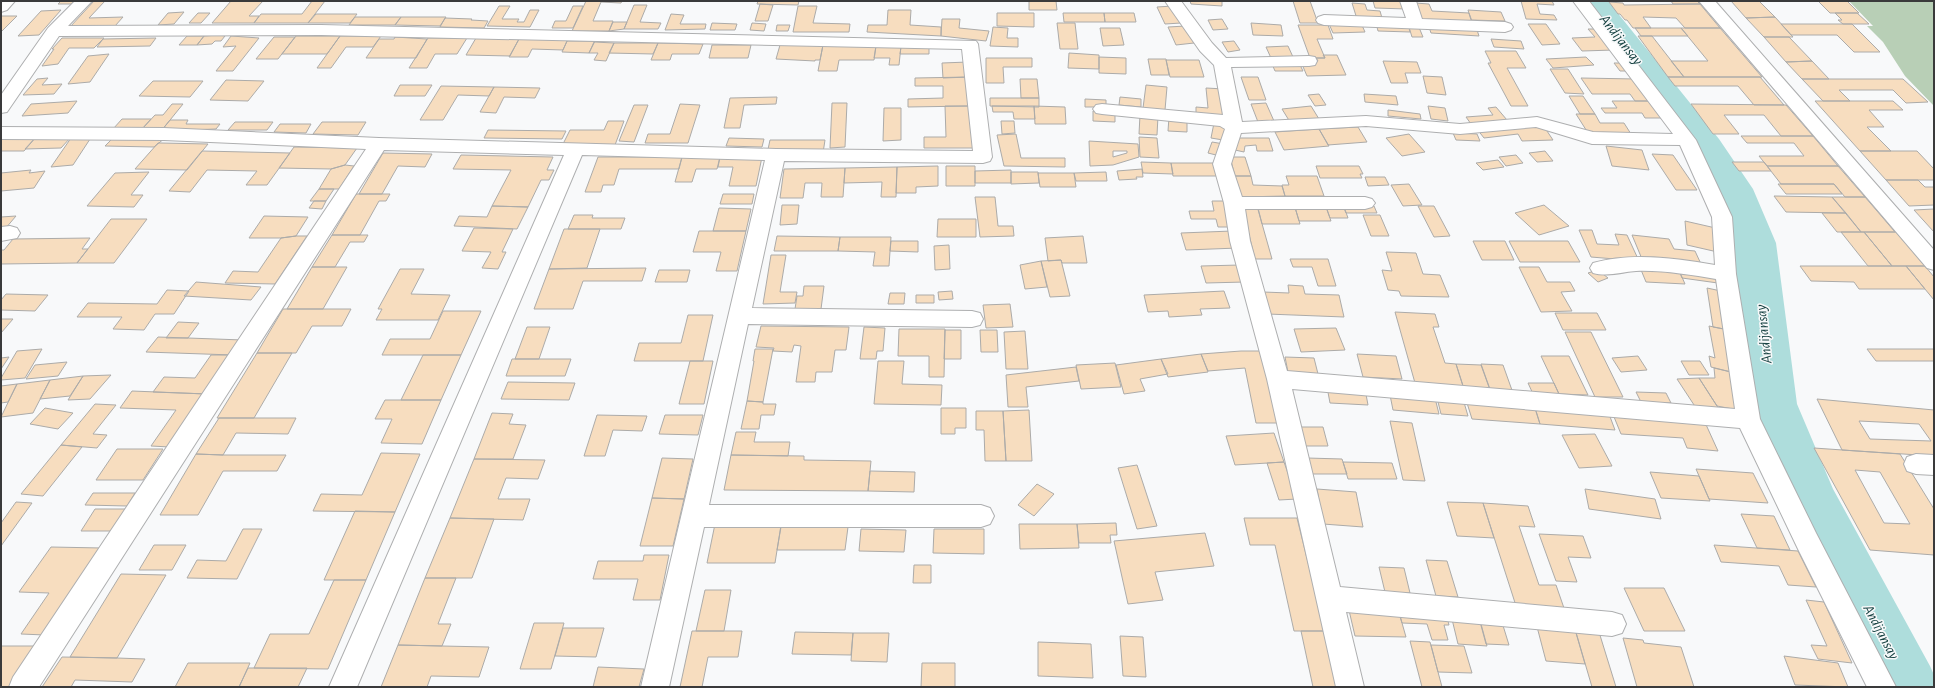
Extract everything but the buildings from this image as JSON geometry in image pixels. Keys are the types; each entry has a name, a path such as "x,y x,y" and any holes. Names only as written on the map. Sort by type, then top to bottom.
{"street":[{"path":"1,6 7,1"},
{"path":"1,108 54,31 84,1"},
{"path":"1172,1 1206,47 1222,64 1234,128 1222,164 1234,203 1240,241 1278,379 1350,687"},
{"path":"1408,1 1415,23"},
{"path":"1581,1 1687,140 1722,217 1726,274 1748,419 1807,541 1882,687"},
{"path":"1707,1 1934,263"},
{"path":"1324,20 1505,27"},
{"path":"1,133 164,134 379,144 776,155 983,157 970,44 329,30 54,31"},
{"path":"1222,64 1230,62 1309,61"},
{"path":"1102,110 1225,121 1234,128 1366,120 1460,129 1537,122 1592,138 1687,140"},
{"path":"23,687 379,144"},
{"path":"343,687 575,150"},
{"path":"655,687 738,316 776,155"},
{"path":"1234,203 1365,203"},
{"path":"1600,268 1637,264 1692,268 1726,274"},
{"path":"738,316 972,319"},
{"path":"1278,379 1748,419"},
{"path":"693,516 981,516"},
{"path":"1330,598 1612,624"}],"green space":[{"path":"1849,1 1934,1 1934,106 1905,76 1883,42 1867,26 1873,26"}],"waterway":[{"name":"Andijansay","path":"1590,1 1705,148 1733,189 1754,243 1772,404 1809,496 1909,687"}]}
